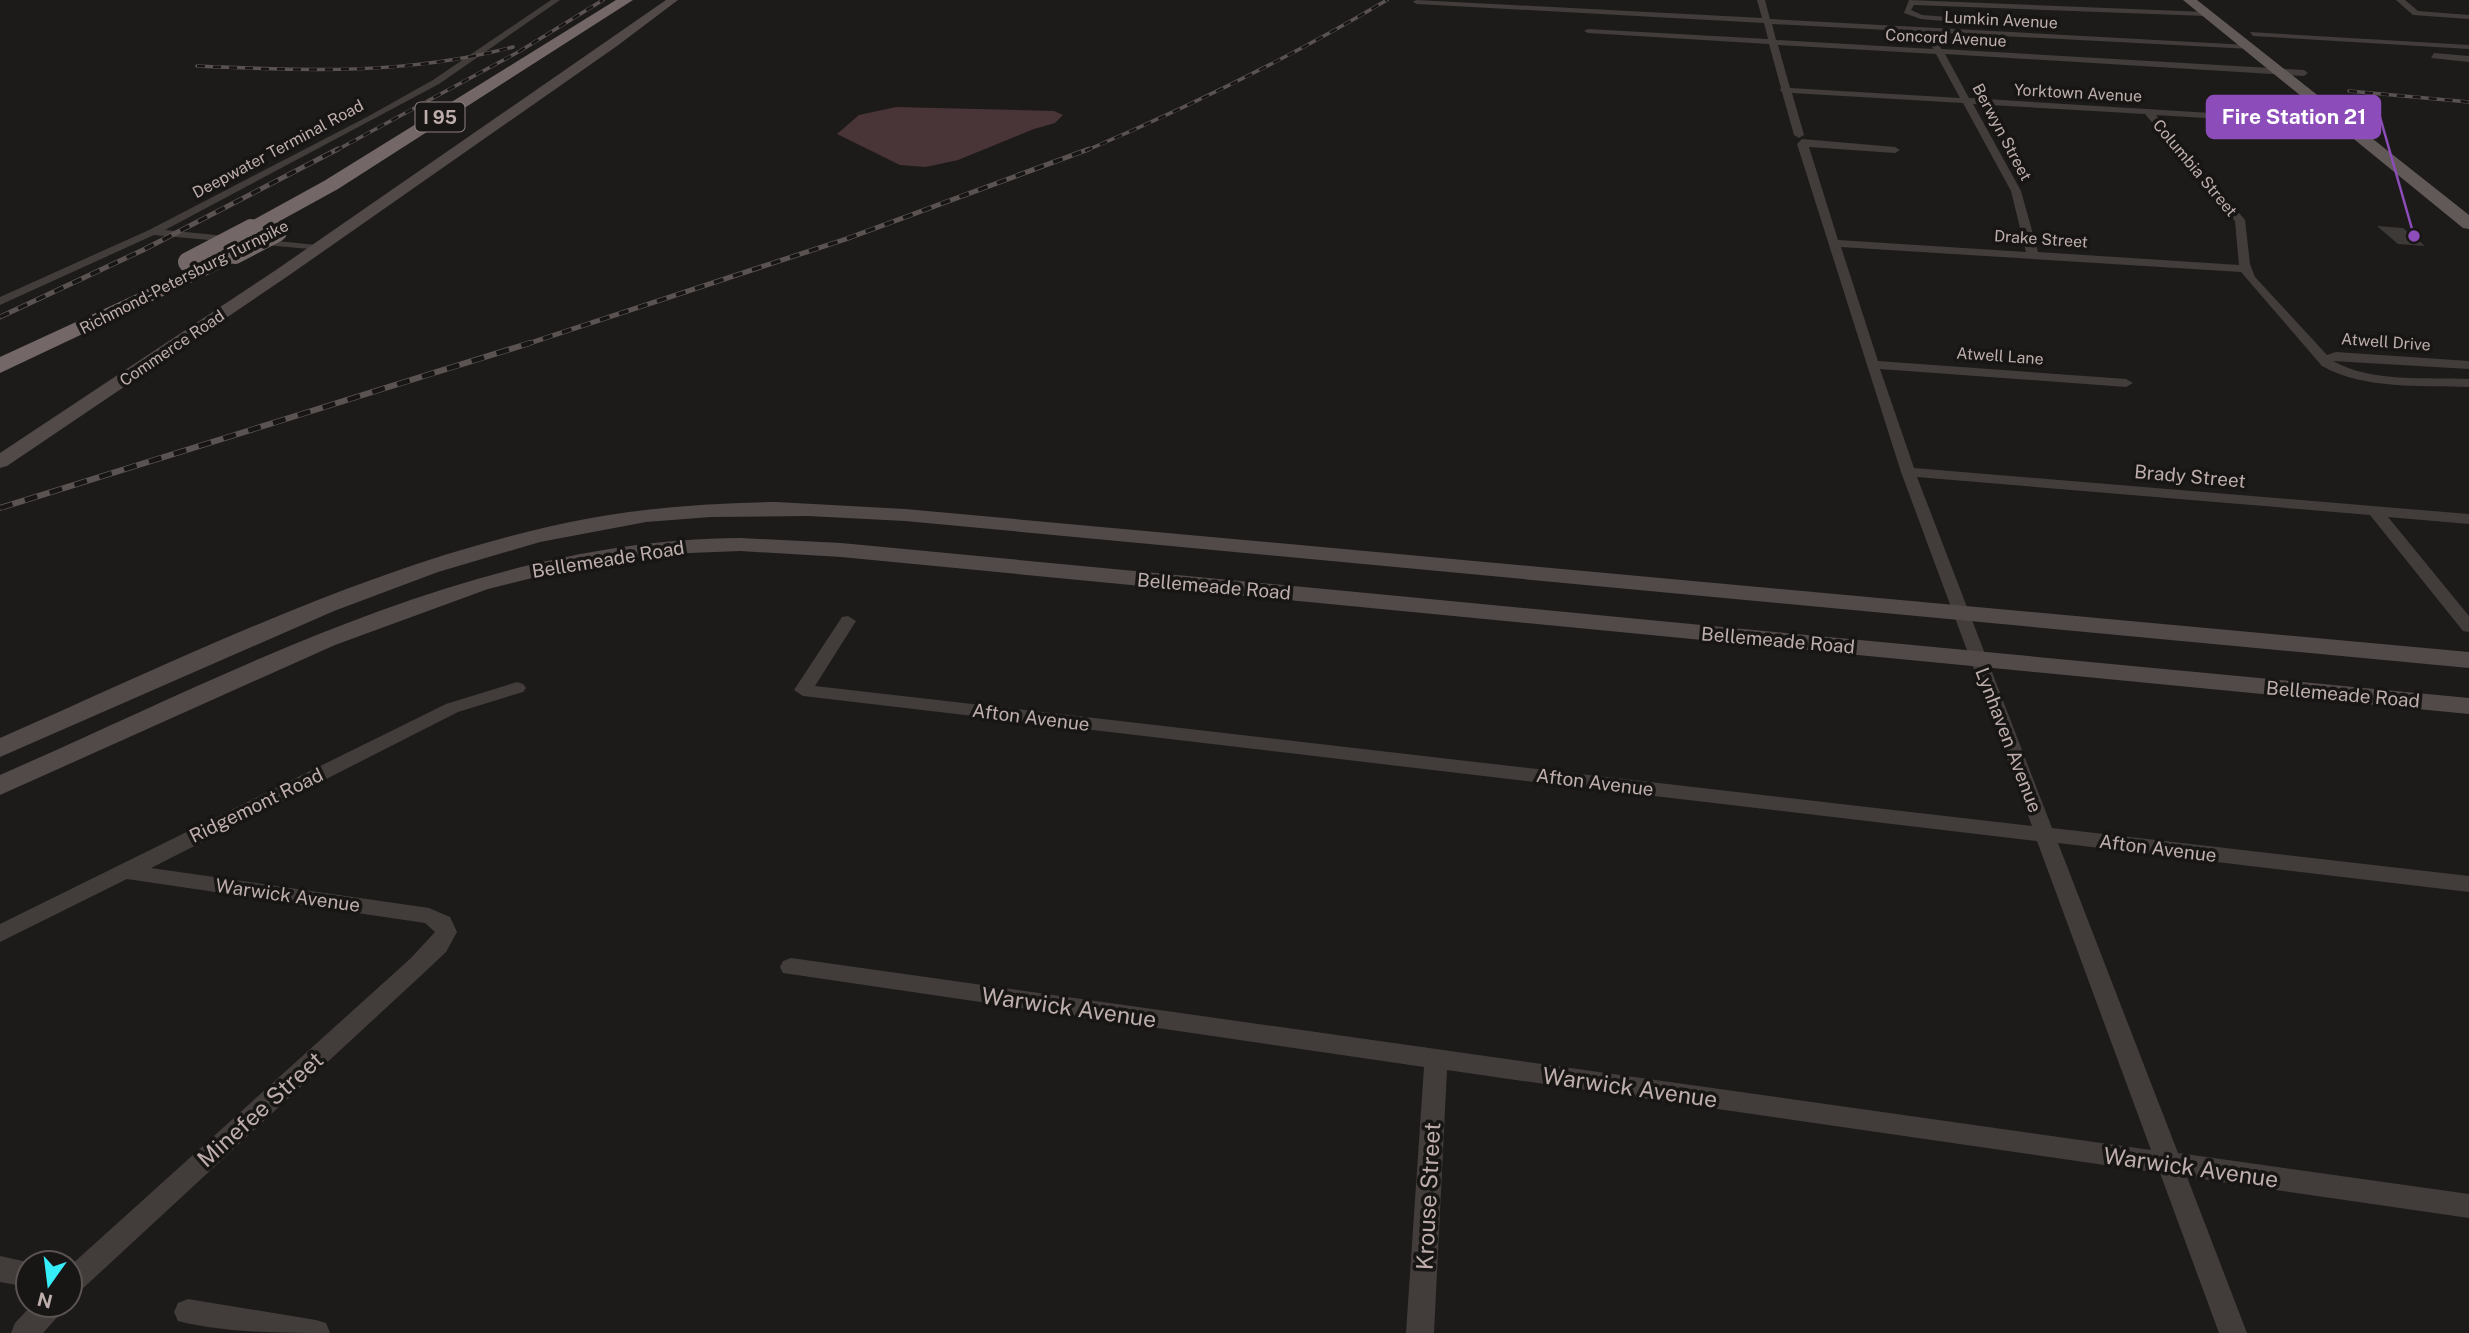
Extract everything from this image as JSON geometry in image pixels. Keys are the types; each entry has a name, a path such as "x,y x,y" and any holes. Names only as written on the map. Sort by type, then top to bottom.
{"highway":[{"name":"Richmond-Petersburg Turnpike","path":"0,350 188,262 331,185 626,0"},
{"name":"Richmond-Petersburg Turnpike","path":"0,366 277,232 648,0"}],"main road":[{"name":"Commerce Road","path":"0,463 342,231 673,0"},
{"name":"Commerce Road","path":"342,231 372,215 543,99 681,0"},
{"path":"2189,0 2208,7 2250,40 2304,73 2376,130"},
{"path":"2208,7 2227,36 2250,40 2278,72 2469,224"},
{"name":"Bellemeade Road","path":"0,748 294,619 429,566 496,546 574,528 643,516 712,509 778,507 855,511 2469,660"},
{"name":"Bellemeade Road","path":"0,786 313,645 420,602 534,569 606,555 676,547 743,544 830,549 2469,706"}],"street":[{"name":"Deepwater Terminal Road","path":"0,302 153,232 436,82 556,0"},
{"name":"Lynhaven Avenue","path":"1761,0 1774,42 1784,90 1836,243 1871,364 1908,472 2233,1333"},
{"path":"2400,0 2416,13 2469,17"},
{"path":"1950,20 1912,15 1908,11 1912,1 2208,7"},
{"name":"Lumkin Avenue","path":"1417,2 1927,30 2389,42 2469,47"},
{"name":"Berwyn Street","path":"1927,30 2016,191 2022,207 2026,239 2033,254"},
{"name":"Concord Avenue","path":"1588,31 2304,73"},
{"path":"2295,47 2404,54 2389,42"},
{"path":"2430,56 2469,59"},
{"name":"Yorktown Avenue","path":"1784,90 2344,124 2376,130"},
{"name":"Columbia Street","path":"2149,113 2240,220 2243,230 2244,269"},
{"path":"1801,140 1895,150"},
{"path":"153,232 317,248"},
{"name":"Drake Street","path":"1836,243 2244,269"},
{"path":"2244,269 2307,342 2326,359"},
{"name":"Atwell Drive","path":"2469,365 2336,356 2326,359 2333,368 2353,374 2469,381"},
{"name":"Atwell Lane","path":"1871,364 2126,383"},
{"path":"2454,364 2469,381"},
{"name":"Brady Street","path":"1908,472 2469,519"},
{"path":"2375,511 2469,627"},
{"name":"Afton Avenue","path":"848,621 803,691 2469,884"},
{"name":"Ridgemont Road","path":"0,934 452,708 517,688"},
{"name":"Warwick Avenue","path":"122,871 429,916 442,923 446,932"},
{"name":"Minefee Street","path":"84,1270 419,964 438,946 446,932"},
{"name":"Warwick Avenue","path":"791,967 2469,1206"},
{"name":"Krouse Street","path":"1420,1333 1436,1059"},
{"path":"188,1312 316,1333"},
{"path":"25,1333 38,1319"}],"shaded area":[{"path":"896,107 1054,111 1063,115 1055,123 958,160 926,167 900,165 837,134 859,115"}],"building":[{"path":"2377,226 2403,228 2425,246 2398,244"}],"railway":[{"path":"335,151 520,51 603,0"},
{"path":"1085,151 1238,81 1387,0"},
{"path":"197,66 316,70 395,67 474,56 513,47"},
{"path":"2349,91 2469,102"},
{"path":"0,317 143,250 338,149"},
{"path":"524,345 846,239 1089,149"},
{"path":"0,508 530,343"}],"place":[{"name":"Fire Station 21","path":"2414,236"}]}
